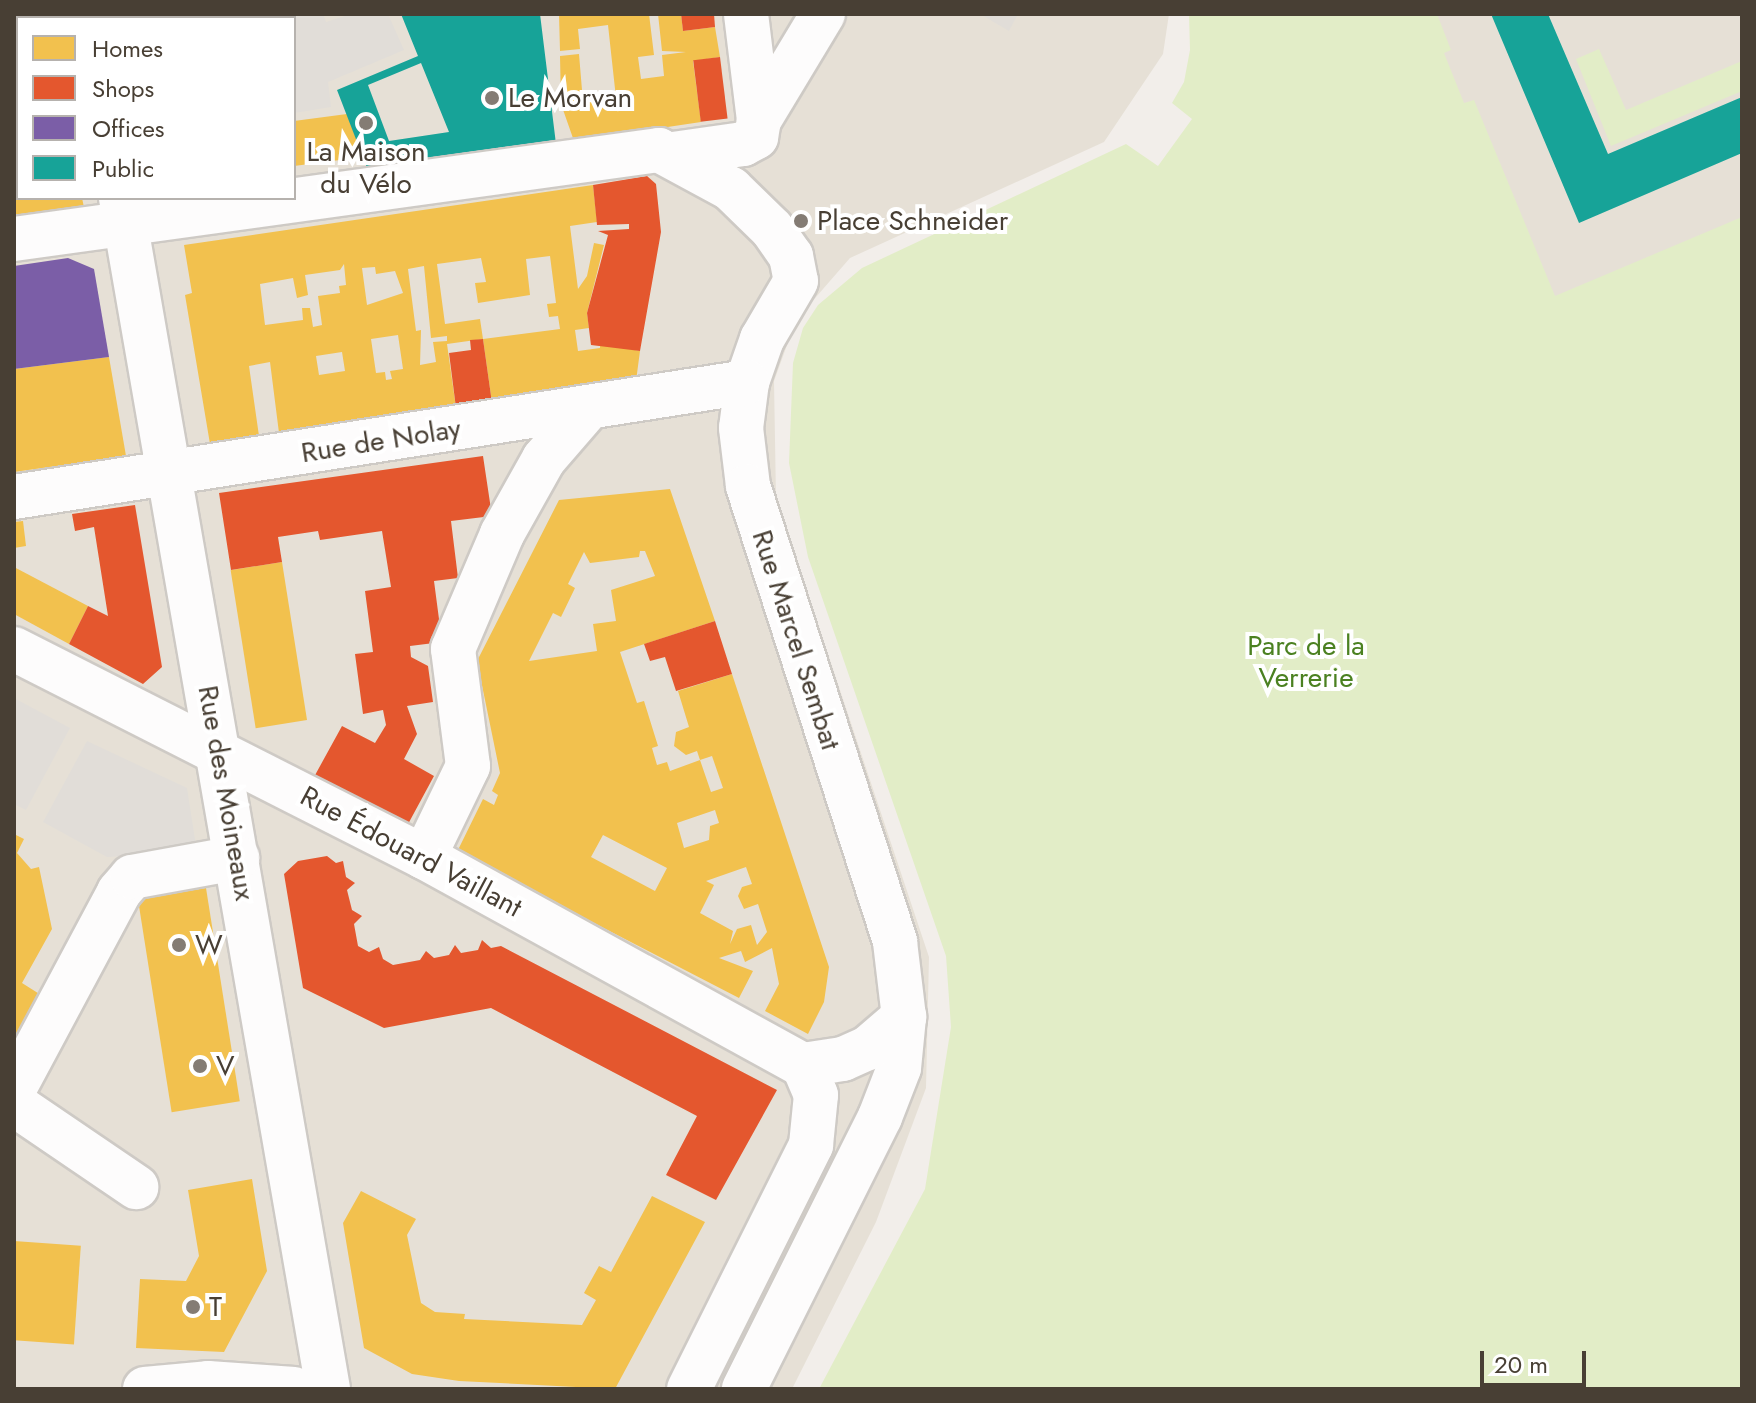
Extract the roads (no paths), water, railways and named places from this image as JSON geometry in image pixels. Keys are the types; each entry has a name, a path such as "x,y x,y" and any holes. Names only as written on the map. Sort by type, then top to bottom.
{"street":[{"path":"296,191 638,152 673,154 743,144 756,137 759,120 746,14"},
{"path":"759,120 823,14"},
{"name":"Rue Marcel Sembat","path":"673,154 731,189 772,229 794,267 796,281 762,339 747,382 741,428 748,486 895,942 904,1017 899,1068 880,1117 744,1389"},
{"path":"14,239 124,211 220,200"},
{"name":"Rue des Moineaux","path":"124,211 328,1389"},
{"name":"Rue de Nolay","path":"14,497 747,382"},
{"path":"424,857 468,766 453,649 502,534 544,459 589,407"},
{"name":"Rue Édouard Vaillant","path":"14,649 162,728 218,750 424,857 803,1065"},
{"path":"14,1089 119,892 132,877 237,858"},
{"path":"689,1389 811,1145 816,1095 803,1065 843,1059 868,1048 904,1017"},
{"path":"14,1104 136,1187"},
{"path":"145,1389 208,1383 294,1389"}],"place":[{"name":"Le Morvan","path":"492,98"},
{"name":"La Maison du Vélo","path":"366,123"},
{"name":"Place Schneider","path":"801,221"},
{"name":"W","path":"179,945"},
{"name":"V","path":"200,1066"},
{"name":"T","path":"193,1307"}],"park label":[{"name":"Parc de la Verrerie","path":"1306,662"}]}
